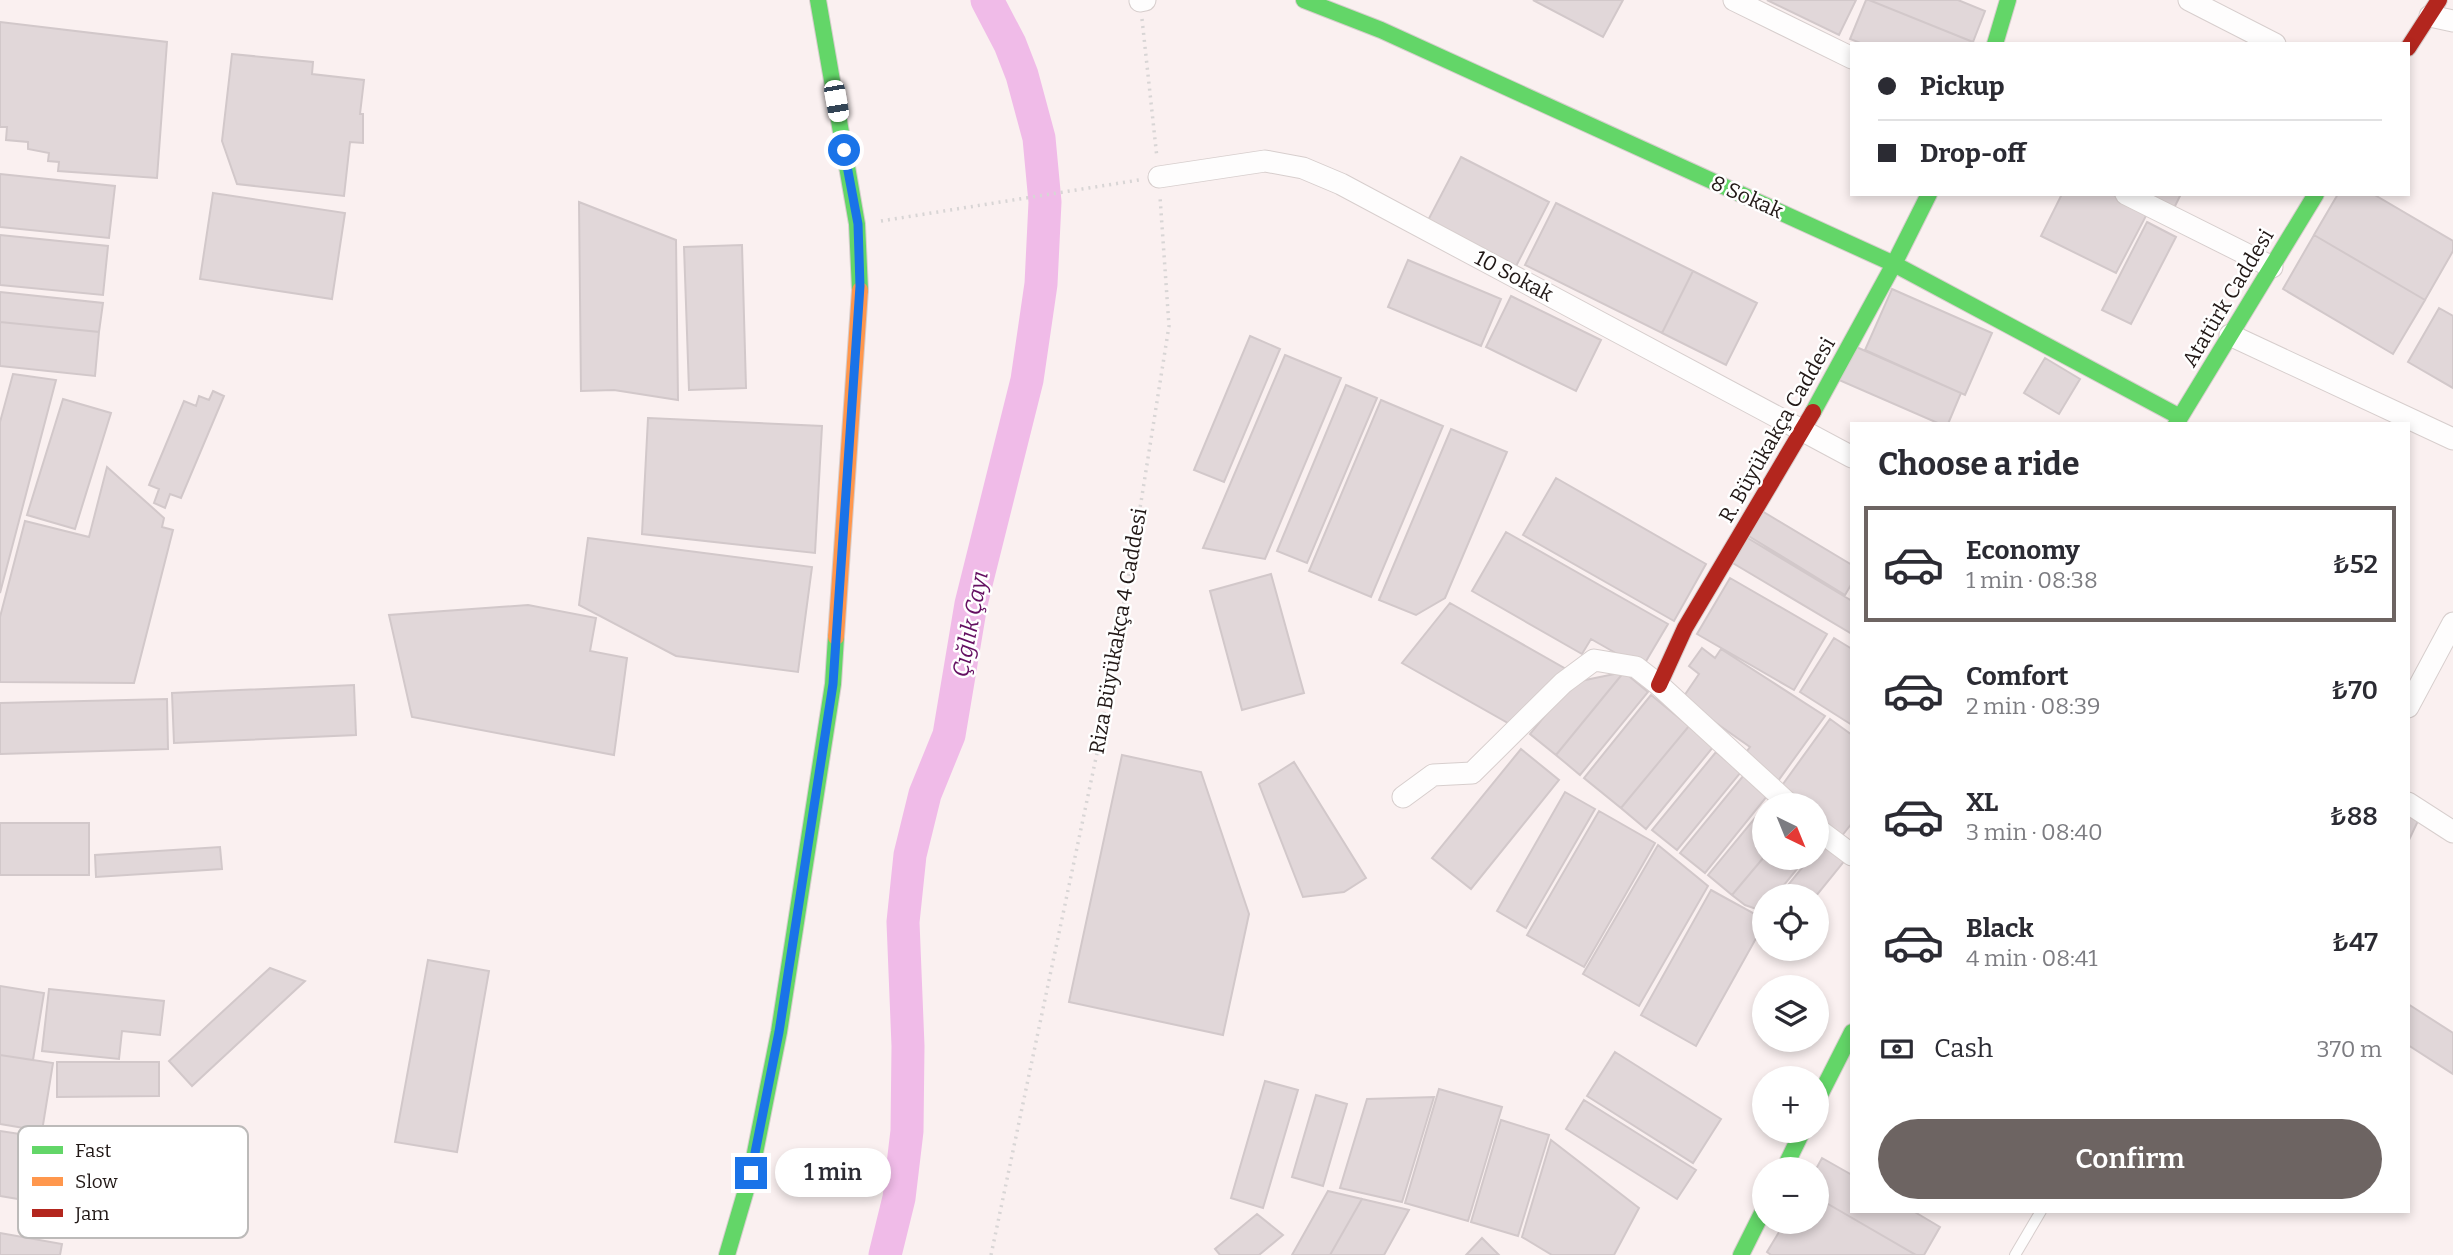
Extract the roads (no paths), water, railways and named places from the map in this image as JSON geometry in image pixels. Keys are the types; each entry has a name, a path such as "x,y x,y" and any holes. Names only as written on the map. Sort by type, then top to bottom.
{"street":[{"path":"727,1255 751,1173 779,1032 833,684 860,286 858,224 818,0"},
{"name":"8 Sokak","path":"1304,0 1381,30 1894,264 2178,420"},
{"path":"1734,0 1850,57"},
{"path":"1996,42 2008,0"},
{"path":"2189,0 2223,8 2272,42"},
{"path":"2410,45 2435,8 2453,21"},
{"name":"10 Sokak","path":"1158,177 1265,161 1316,173 1850,456"},
{"name":"R. Büyükakça Caddesi","path":"1659,685 1685,628 1803,430 1928,196"},
{"path":"2130,196 2272,267"},
{"name":"Atatürk Caddesi","path":"2178,420 2315,196"},
{"path":"2230,335 2453,439"},
{"path":"2410,703 2453,623"},
{"path":"1403,797 1433,775 1472,773 1563,683 1594,660 1636,667 1777,793"},
{"path":"2410,804 2453,831"},
{"path":"1829,838 1850,854"},
{"path":"1829,1077 1850,1036"},
{"path":"1741,1255 1752,1233"}],"lane":[{"path":"2015,1255 2040,1213"}],"waterway":[{"name":"Çığlık Çayı","path":"885,1255 899,1198 907,1131 908,1046 903,922 910,855 925,794 949,735 971,604 1027,380 1041,284 1045,202 1039,138 1022,75 1010,44 987,0"}]}
